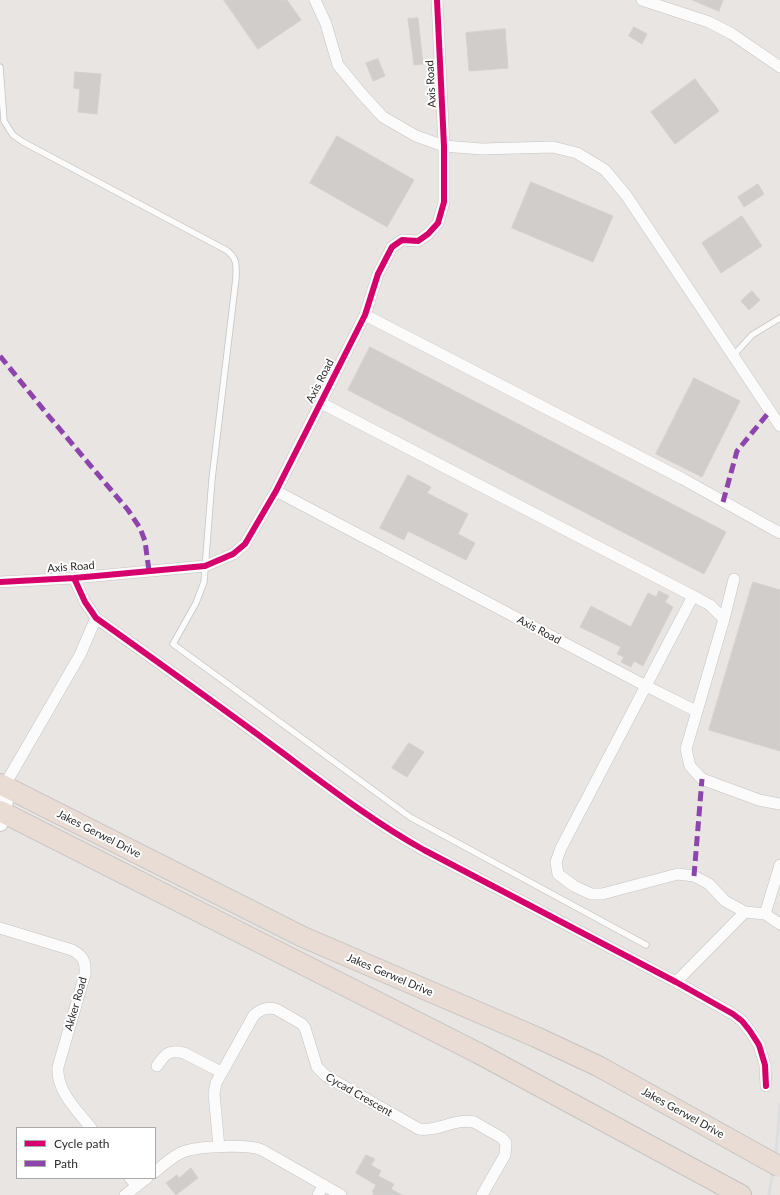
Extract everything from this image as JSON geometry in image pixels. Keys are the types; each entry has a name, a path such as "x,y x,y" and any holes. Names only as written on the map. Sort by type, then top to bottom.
{"highway":[{"name":"Jakes Gerwel Drive","path":"4,785 303,937 536,1037 592,1063 780,1167"},
{"path":"1,816 478,1053 733,1190"}],"main road":[{"path":"1,816 4,785"}],"street":[{"path":"315,0 326,24 338,65 383,117 416,136 444,146 481,149 553,147 578,153 605,170 626,195 780,426"},
{"name":"Axis Road","path":"0,582 74,578 205,566 233,554 245,544 276,491 365,315 378,274 392,247 402,240 418,241 428,234 438,223 444,202 444,146 437,0"},
{"path":"642,0 709,22 732,34 780,67"},
{"path":"365,315 676,476 780,533"},
{"path":"320,403 710,605 724,619"},
{"name":"Axis Road","path":"276,491 696,711"},
{"path":"74,578 85,602 96,618 205,695 351,803 406,840 530,907 676,982 725,1009 742,1021 759,1045 764,1056 766,1086"},
{"path":"734,579 686,750 690,766 702,779 759,800 780,804"},
{"path":"693,596 561,848 556,862 558,874 574,886 591,894 602,894 678,874 694,876 709,884 725,901 745,912 765,914 780,924"},
{"path":"4,785 80,655 96,618"},
{"path":"765,914 780,865"},
{"path":"676,982 745,912"},
{"name":"Akker Road","path":"0,928 72,950 84,959 86,964 86,974 57,1074 62,1088 90,1127"},
{"name":"Cycad Crescent","path":"219,1147 214,1094 216,1084 221,1072 254,1015 258,1011 265,1008 276,1009 302,1024 317,1067 326,1076 420,1129 427,1129 463,1120 474,1122 502,1138 506,1143 505,1154 482,1195"},
{"path":"157,1066 166,1055 173,1051 179,1051 221,1072"},
{"path":"156,1171 184,1151 244,1146 258,1148 321,1190 341,1195"},
{"path":"125,1195 133,1182 144,1179"}],"lane":[{"path":"0,67 4,121 13,135 23,142 226,250 234,256 236,264 236,278 212,479 204,582 196,603 173,644 410,817 646,945"},
{"path":"733,356 752,335 780,318"}],"building":[{"path":"224,0 287,0 301,20 258,49"},
{"path":"693,0 723,0 719,11"},
{"path":"418,18 423,64 414,65 408,19"},
{"path":"634,27 647,34 642,44 629,36"},
{"path":"505,29 508,68 469,71 466,33"},
{"path":"378,59 385,76 373,81 366,63"},
{"path":"75,72 101,74 97,114 78,112 80,89 74,88"},
{"path":"695,79 719,111 675,144 651,112"},
{"path":"337,136 414,180 387,227 310,183"},
{"path":"531,182 613,216 593,262 512,228"},
{"path":"758,184 764,194 744,207 738,197"},
{"path":"742,216 762,246 721,273 702,243"},
{"path":"752,291 760,300 749,310 741,301"},
{"path":"370,347 726,532 704,574 348,390"},
{"path":"694,378 740,401 702,477 656,454"},
{"path":"408,475 431,487 427,493 468,514 458,534 475,543 466,560 408,531 404,540 380,528"},
{"path":"753,582 780,590 780,751 709,730"},
{"path":"659,591 669,596 665,602 673,607 643,666 634,661 631,667 621,662 624,657 617,654 621,647 580,627 591,606 631,627 648,593 656,597"},
{"path":"409,743 424,752 407,777 392,768"},
{"path":"366,1155 375,1159 371,1165 381,1171 378,1176 394,1184 391,1189 402,1195 373,1195 374,1193 372,1192 376,1185 356,1173"},
{"path":"191,1168 198,1178 176,1195 166,1183 177,1175 179,1178"}],"railway":[{"path":"769,1195 776,1151 780,1105"}],"marked path":[{"path":"0,356 128,510 140,528 145,541 149,571"},
{"path":"723,502 737,451 770,411"},
{"path":"694,876 702,779"}],"cycle path":[{"path":"0,582 74,578 205,566 233,554 245,544 276,491 365,315 378,274 392,247 402,240 418,241 428,234 438,223 444,202 444,146 437,0"},
{"path":"74,578 85,602 96,618 384,826 424,850 676,982 733,1014 742,1021 759,1045 765,1065 766,1086"}]}
